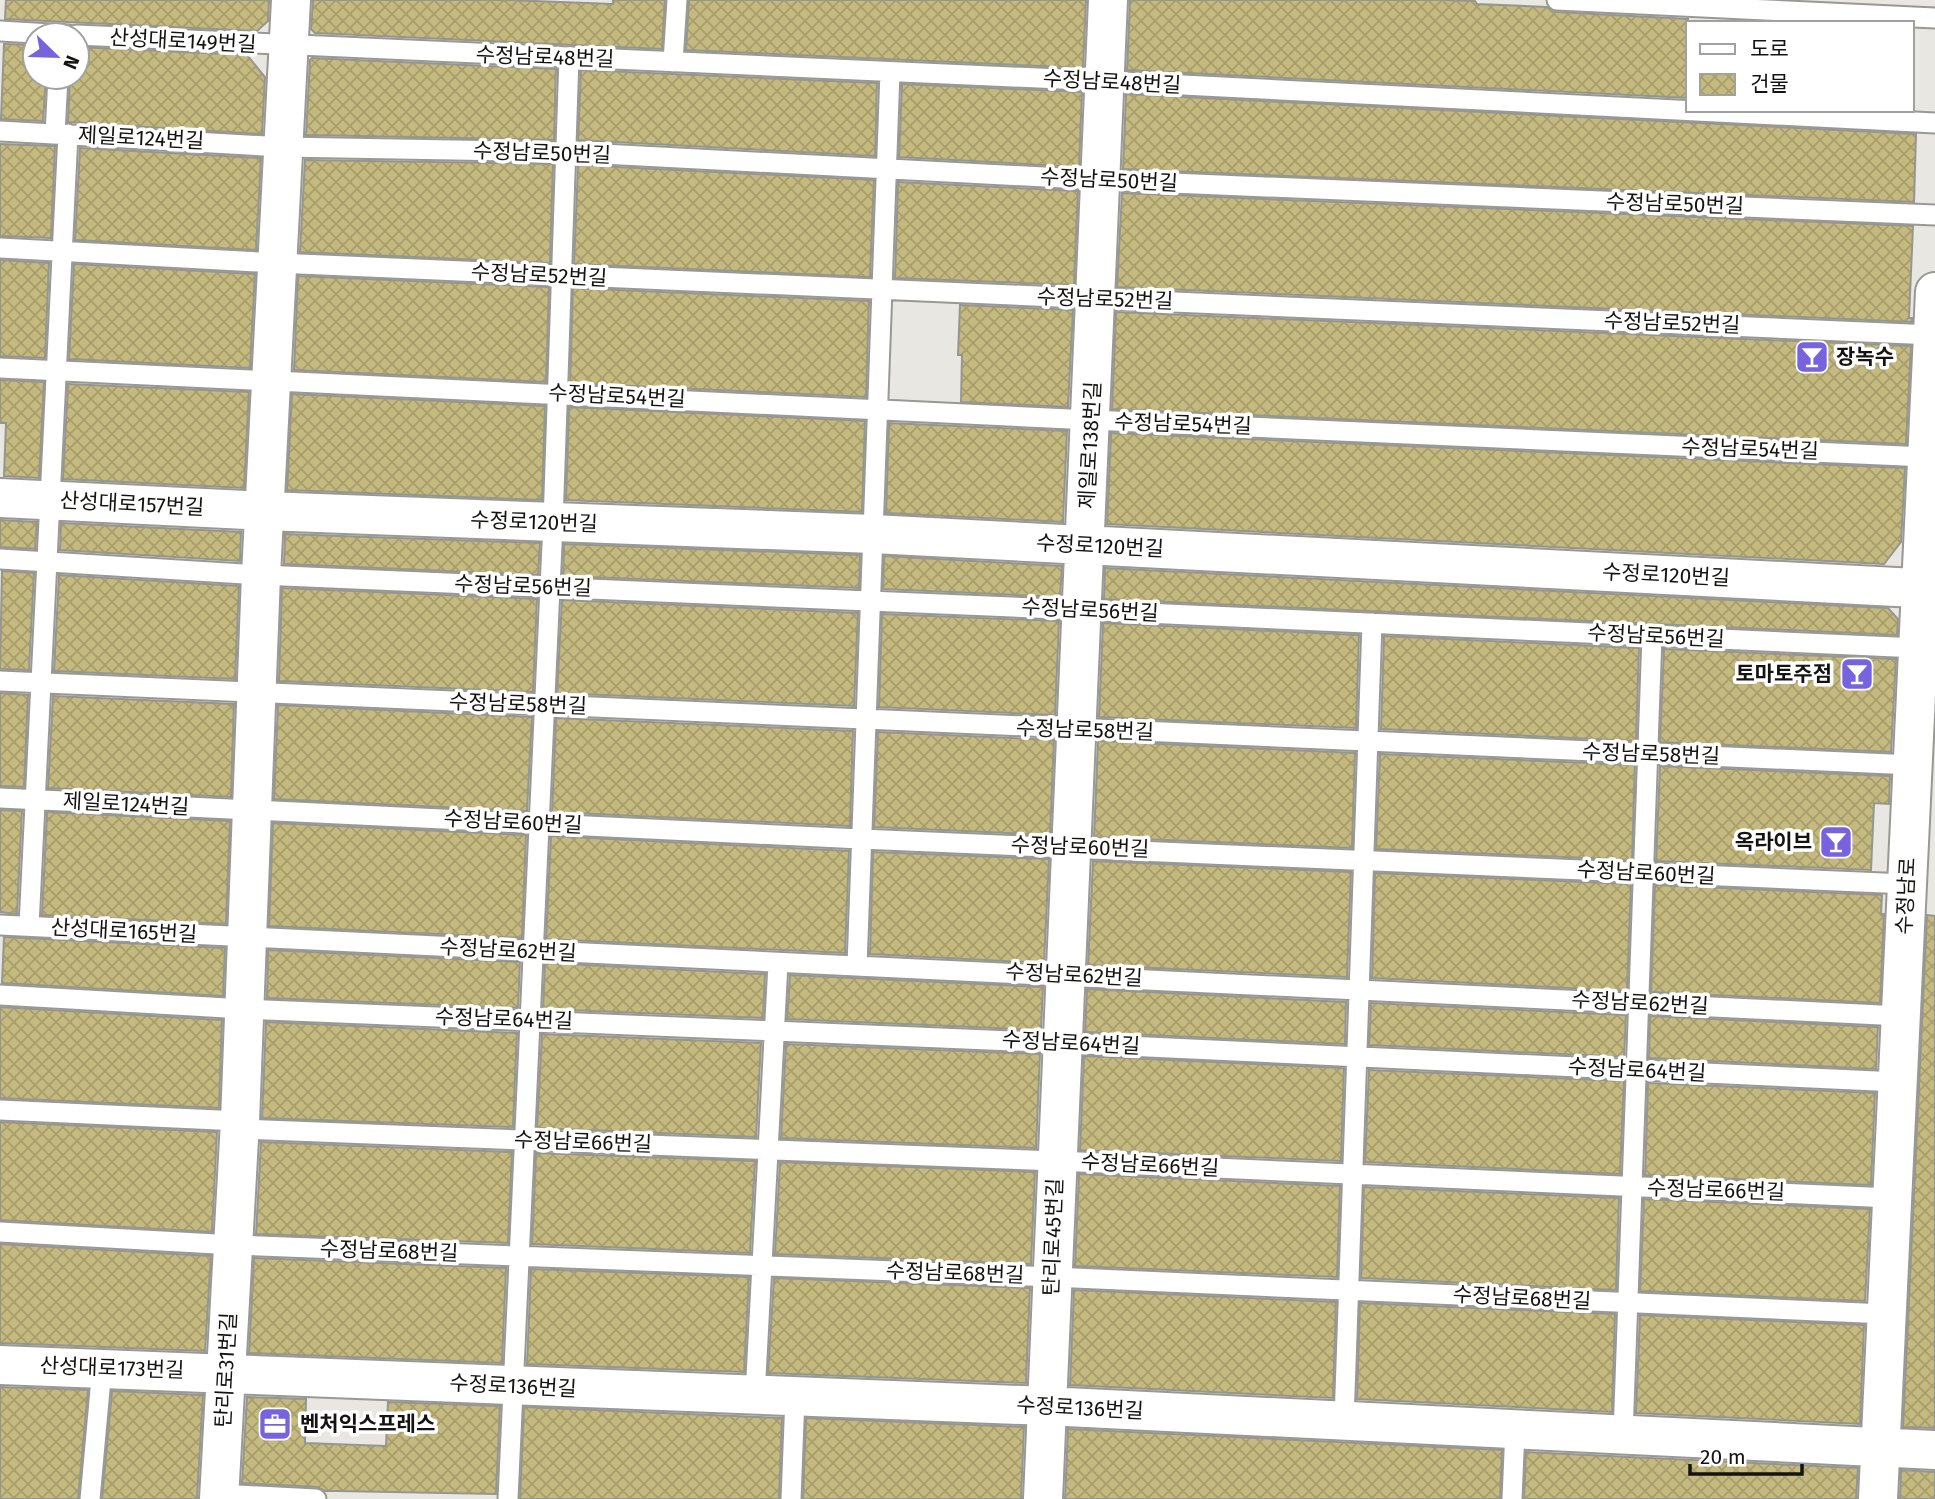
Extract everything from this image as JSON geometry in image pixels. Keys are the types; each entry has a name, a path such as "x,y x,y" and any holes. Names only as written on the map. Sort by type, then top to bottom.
{"street":[{"path":"247,938 261,575 291,0"},
{"name":"제일로138번길","path":"1064,975 1108,0"},
{"name":"수정남로","path":"1878,1499 1918,648 1928,588 1927,457 1935,292"},
{"name":"산성대로157번길","path":"0,498 265,511"},
{"name":"수정로120번길","path":"265,511 873,534 1928,588"},
{"name":"탄리로31번길","path":"219,1497 234,1245 247,938"},
{"name":"탄리로45번길","path":"1043,1499 1064,975"},
{"name":"산성대로173번길","path":"0,1365 225,1372"},
{"name":"수정로136번길","path":"225,1372 1046,1406 1935,1450"}],"lane":[{"path":"673,62 677,0"},
{"path":"1557,0 1935,19"},
{"path":"0,31 21,32"},
{"name":"산성대로149번길","path":"91,36 288,46"},
{"name":"수정남로48번길","path":"288,46 1104,81 1686,110"},
{"path":"508,1499 553,523 569,58"},
{"path":"857,966 890,72"},
{"path":"29,926 64,252 59,91"},
{"name":"수정남로48번길","path":"1717,112 1935,123"},
{"name":"제일로124번길","path":"0,131 283,147"},
{"name":"수정남로50번길","path":"283,147 565,152 1101,180 1935,215"},
{"path":"0,248 277,263"},
{"name":"수정남로52번길","path":"277,263 1933,335"},
{"path":"0,368 272,382"},
{"name":"수정남로54번길","path":"272,382 1927,457"},
{"path":"0,559 261,575"},
{"name":"수정남로56번길","path":"261,575 1918,648"},
{"path":"1344,1421 1372,622"},
{"path":"1623,1435 1652,636"},
{"path":"0,681 257,694"},
{"name":"수정남로58번길","path":"257,694 1913,765"},
{"name":"제일로124번길","path":"0,798 253,811"},
{"name":"수정남로60번길","path":"253,811 1907,884"},
{"name":"산성대로165번길","path":"0,925 247,938"},
{"name":"수정남로62번길","path":"247,938 1900,1016"},
{"path":"755,1396 778,962"},
{"path":"0,995 244,1009"},
{"name":"수정남로64번길","path":"244,1009 1357,1056 1898,1082"},
{"path":"0,1110 240,1125"},
{"name":"수정남로66번길","path":"240,1125 1892,1198"},
{"path":"0,1232 234,1245"},
{"name":"수정남로68번길","path":"234,1245 1052,1277 1886,1314"},
{"path":"90,1499 102,1368"},
{"path":"791,1499 795,1397"},
{"path":"1512,1499 1515,1430"},
{"name":"탄리로31번길","path":"219,1497 316,1499"}],"building":[{"path":"6,0 269,0 268,21 257,31 5,19"},
{"path":"313,0 508,0 613,4 613,0 665,0 662,49 315,33 311,29"},
{"path":"689,0 1086,0 1083,68 686,50"},
{"path":"1130,0 1475,1 1477,4 1547,7 1556,12 1688,19 1686,98 1127,70"},
{"path":"4,44 21,45 21,91 45,91 43,121 1,119"},
{"path":"91,48 247,55 265,77 262,134 68,122 69,91 91,91"},
{"path":"312,58 556,69 554,140 306,135"},
{"path":"581,70 877,83 875,156 578,140"},
{"path":"902,84 1082,92 1079,167 899,157"},
{"path":"1126,94 1916,134 1914,202 1123,169"},
{"path":"0,144 55,146 51,238 0,236"},
{"path":"80,148 261,158 256,250 75,240"},
{"path":"305,160 553,164 550,263 300,252"},
{"path":"578,165 874,180 870,277 574,264"},
{"path":"898,182 1078,191 1074,285 895,278"},
{"path":"1122,193 1913,226 1909,318 1912,318 1912,322 1117,287"},
{"path":"0,260 49,263 45,358 0,356"},
{"path":"74,264 255,274 250,368 69,359"},
{"path":"298,276 549,287 546,382 294,370"},
{"path":"573,288 869,301 866,397 570,383"},
{"path":"960,305 1073,310 1068,407 961,402 962,355 958,355"},
{"path":"1116,312 1911,346 1906,444 1112,409"},
{"path":"0,380 44,382 39,478 4,476 6,423 0,423"},
{"path":"68,384 249,392 244,488 63,479"},
{"path":"292,394 545,406 542,500 287,490"},
{"path":"569,407 865,421 862,512 566,500"},
{"path":"889,423 1067,431 1063,522 886,513"},
{"path":"1111,433 1905,468 1901,542 1884,564 1107,524"},
{"path":"0,520 37,522 35,549 0,547"},
{"path":"61,523 241,532 240,561 60,550"},
{"path":"285,534 540,543 538,575 284,564"},
{"path":"564,544 860,555 859,588 563,576"},
{"path":"884,556 1062,566 1060,597 883,589"},
{"path":"1105,568 1888,608 1898,619 1897,635 1104,599"},
{"path":"2,571 34,573 29,670 0,669"},
{"path":"59,575 239,586 235,679 54,671"},
{"path":"282,588 537,599 533,692 279,681"},
{"path":"562,600 858,613 854,706 557,693"},
{"path":"882,614 1059,621 1055,715 879,707"},
{"path":"1103,623 1359,635 1356,728 1099,717"},
{"path":"1384,636 1639,648 1636,741 1381,729"},
{"path":"1664,649 1896,659 1891,752 1660,742"},
{"path":"0,693 28,695 24,787 0,786"},
{"path":"53,696 234,704 231,797 48,788"},
{"path":"278,705 532,717 527,811 274,799"},
{"path":"556,718 853,731 850,826 552,812"},
{"path":"878,732 1054,740 1050,835 874,827"},
{"path":"1098,741 1355,753 1352,848 1094,837"},
{"path":"1380,754 1635,765 1632,860 1376,849"},
{"path":"1660,766 1890,776 1889,804 1874,803 1871,870 1656,861"},
{"path":"0,810 22,811 17,914 0,912"},
{"path":"47,812 230,821 226,924 42,915"},
{"path":"273,823 526,835 522,938 269,926"},
{"path":"551,836 849,851 845,953 546,939"},
{"path":"873,852 1049,859 1044,963 870,954"},
{"path":"1093,861 1351,872 1347,977 1088,965"},
{"path":"1375,873 1631,884 1627,991 1372,978"},
{"path":"1655,885 1882,895 1881,914 1884,914 1880,1003 1651,992"},
{"path":"1927,915 1935,916 1935,1428 1903,1427"},
{"path":"4,937 225,948 223,996 2,983"},
{"path":"268,950 520,962 518,1008 267,998"},
{"path":"545,963 765,974 763,1018 543,1009"},
{"path":"790,975 1043,987 1041,1030 787,1019"},
{"path":"1087,989 1346,1002 1345,1044 1085,1032"},
{"path":"1371,1003 1626,1015 1624,1057 1369,1045"},
{"path":"0,1007 222,1020 219,1108 0,1098"},
{"path":"1650,1016 1878,1027 1876,1069 1649,1058"},
{"path":"266,1022 517,1033 513,1127 262,1118"},
{"path":"542,1034 761,1043 756,1137 537,1128"},
{"path":"786,1044 1040,1054 1036,1148 781,1138"},
{"path":"1084,1056 1344,1068 1341,1161 1080,1150"},
{"path":"1369,1070 1624,1081 1620,1174 1365,1162"},
{"path":"1648,1083 1875,1093 1871,1185 1645,1175"},
{"path":"0,1122 217,1132 212,1232 0,1220"},
{"path":"261,1142 512,1152 508,1243 256,1234"},
{"path":"536,1153 755,1161 750,1253 532,1244"},
{"path":"780,1162 1035,1172 1031,1264 775,1254"},
{"path":"1079,1174 1340,1186 1337,1277 1075,1266"},
{"path":"1364,1187 1619,1198 1616,1290 1361,1278"},
{"path":"1644,1199 1870,1209 1865,1301 1640,1291"},
{"path":"0,1244 211,1256 205,1351 0,1343"},
{"path":"254,1258 506,1268 502,1363 249,1353"},
{"path":"531,1269 749,1277 744,1372 527,1364"},
{"path":"774,1278 1030,1288 1026,1383 768,1373"},
{"path":"1074,1290 1336,1302 1333,1398 1070,1385"},
{"path":"1360,1303 1615,1314 1612,1412 1357,1399"},
{"path":"1640,1315 1864,1325 1860,1424 1636,1413"},
{"path":"0,1387 88,1390 78,1499 0,1499"},
{"path":"112,1391 203,1395 197,1499 102,1499"},
{"path":"247,1397 306,1399 305,1443 386,1446 388,1402 500,1406 496,1494 325,1491 317,1487 242,1483"},
{"path":"524,1407 782,1418 779,1499 520,1499"},
{"path":"806,1418 1024,1427 1021,1499 803,1499"},
{"path":"1068,1429 1502,1450 1500,1499 1065,1499"},
{"path":"1526,1452 1858,1468 1856,1499 1524,1499"},
{"path":"1901,1470 1935,1472 1935,1499 1900,1499"}],"place":[{"name":"장녹수","path":"1812,357"},
{"name":"토마토주점","path":"1857,674"},
{"name":"옥라이브","path":"1836,842"},
{"name":"벤처익스프레스","path":"275,1424"}]}
